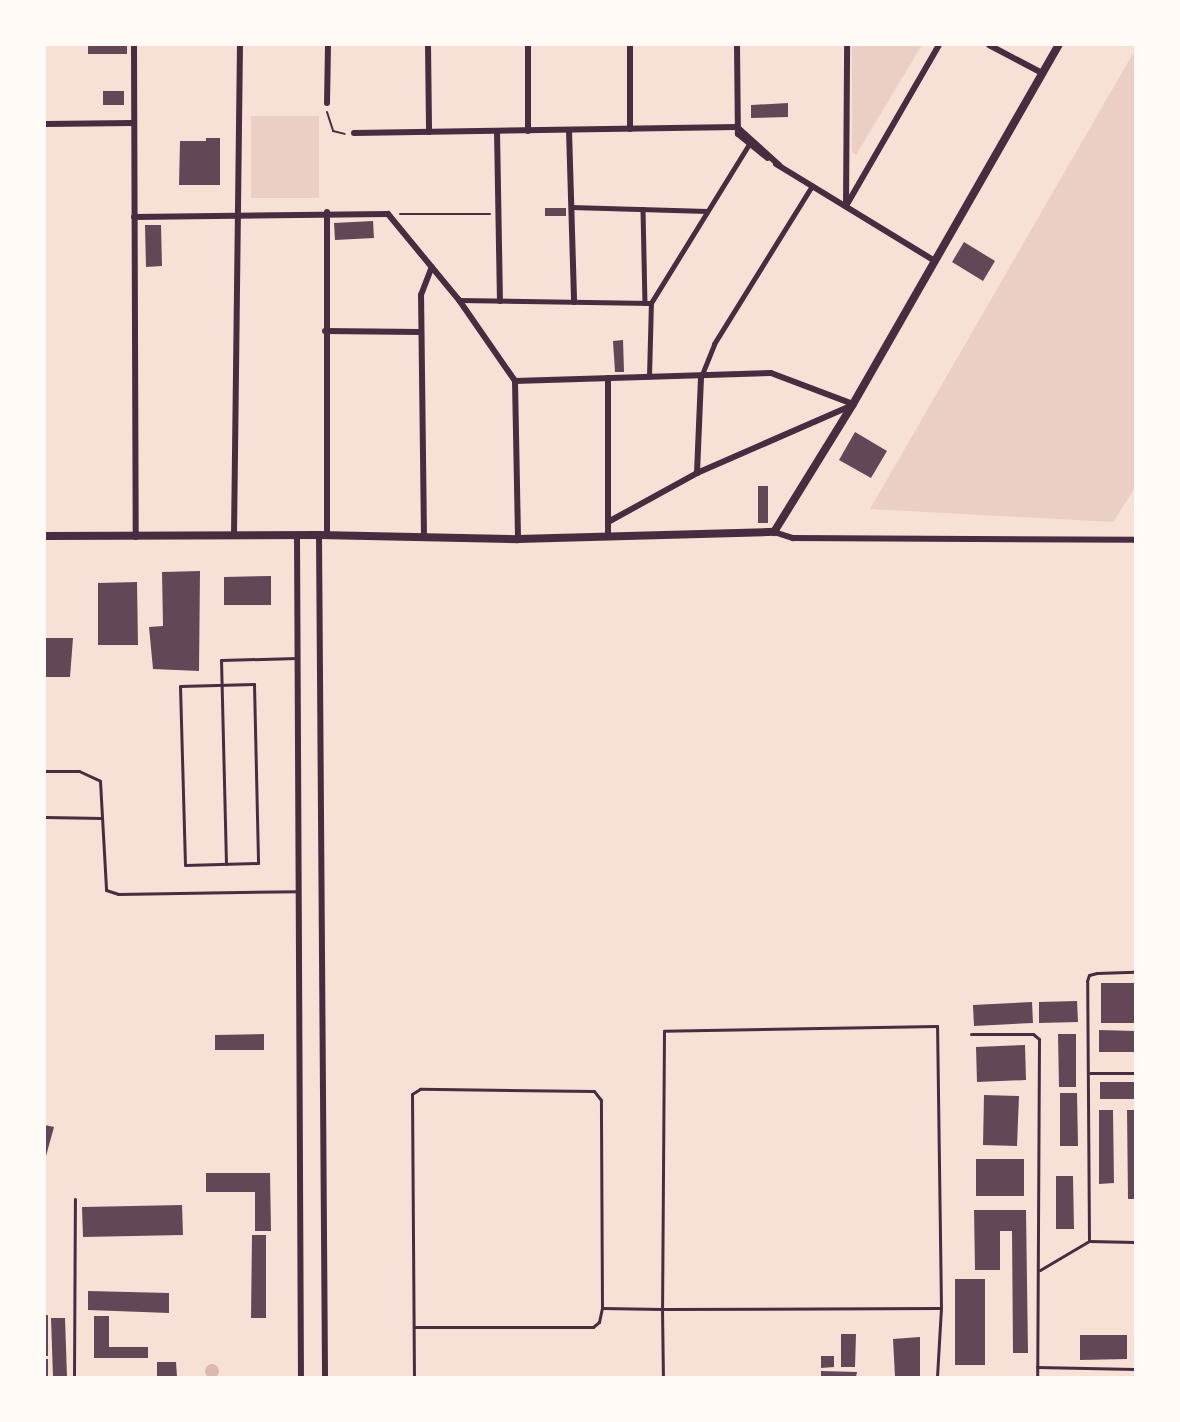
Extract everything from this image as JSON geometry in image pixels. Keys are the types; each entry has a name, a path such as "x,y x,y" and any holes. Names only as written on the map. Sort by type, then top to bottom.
{"street":[{"path":"134,45 136,537"},
{"path":"234,535 240,45"},
{"path":"327,103 328,45"},
{"path":"428,45 429,132"},
{"path":"528,45 528,131"},
{"path":"630,45 630,129"},
{"path":"737,45 737,127 740,138 748,146 935,261"},
{"path":"846,45 846,206"},
{"path":"846,206 939,45"},
{"path":"989,45 1042,74"},
{"path":"774,532 853,404 1059,45"},
{"path":"45,124 133,123"},
{"path":"354,133 737,127 779,165"},
{"path":"569,130 574,302"},
{"path":"497,131 500,301"},
{"path":"648,303 748,146"},
{"path":"697,473 700,376 714,344 812,186"},
{"path":"571,207 707,211"},
{"path":"643,209 649,377"},
{"path":"134,217 327,212 388,214 459,300 515,381 518,539"},
{"path":"325,1377 323,535 327,212"},
{"path":"424,537 421,295 432,267"},
{"path":"459,300 648,303"},
{"path":"325,331 420,332"},
{"path":"515,381 771,373 853,404"},
{"path":"608,378 609,537"},
{"path":"608,522 697,473 853,404"},
{"path":"45,536 323,535 518,539 774,532 793,538 1135,540"},
{"path":"297,535 301,1377"}],"lane":[{"path":"226,864 221,660 297,658"},
{"path":"254,684 258,863 185,866 180,686 222,685 254,684"},
{"path":"45,771 93,775 100,781 106,890 118,894 299,891"},
{"path":"45,817 102,818"},
{"path":"1089,1241 1090,1073 1087,981 1089,975 1097,973 1135,972"},
{"path":"663,1377 664,1031 937,1026 940,1308 938,1377"},
{"path":"970,1034 1033,1034 1039,1039 1040,1270 1037,1377"},
{"path":"1090,1073 1135,1073"},
{"path":"414,1327 593,1327 599,1322 602,1308 601,1100 594,1091 420,1089 412,1094 414,1377"},
{"path":"74,1377 75,1199"},
{"path":"1040,1270 1089,1241 1135,1242"},
{"path":"602,1308 940,1308"},
{"path":"1037,1367 1135,1369"}],"path":[{"path":"327,103 333,131 354,133"},
{"path":"388,214 498,214"}],"shaded area":[{"path":"852,45 922,45 856,155 852,152"},
{"path":"1135,50 1135,488 1113,522 870,509"},
{"path":"251,116 319,116 319,198 251,198"},
{"path":"209,1364 215,1364 219,1371 215,1378 209,1378 205,1374 205,1368"}],"building":[{"path":"88,45 127,45 127,54 88,54"},
{"path":"103,91 124,91 124,105 103,105"},
{"path":"788,103 788,117 751,118 751,105"},
{"path":"206,138 220,138 220,185 179,185 180,141 206,141"},
{"path":"545,208 566,208 566,216 545,216"},
{"path":"373,221 374,238 335,240 334,223"},
{"path":"145,225 161,225 162,266 146,267"},
{"path":"964,242 995,261 983,281 952,262"},
{"path":"623,340 624,372 615,372 613,341"},
{"path":"855,432 887,451 871,478 839,460"},
{"path":"758,486 768,486 768,523 758,523"},
{"path":"200,571 199,671 153,669 149,627 163,626 162,572"},
{"path":"271,576 271,605 224,605 224,577"},
{"path":"137,582 138,645 98,645 98,583"},
{"path":"45,638 73,638 70,677 45,677"},
{"path":"1101,983 1135,983 1135,1023 1101,1023"},
{"path":"1077,1001 1078,1022 1039,1023 1039,1002"},
{"path":"1032,1002 1033,1023 974,1026 973,1005"},
{"path":"1099,1030 1135,1031 1135,1052 1099,1052"},
{"path":"264,1034 264,1050 215,1050 215,1035"},
{"path":"1058,1034 1076,1034 1076,1087 1059,1087"},
{"path":"1025,1045 1026,1080 977,1082 976,1047"},
{"path":"1100,1082 1135,1082 1135,1099 1100,1099"},
{"path":"1060,1093 1077,1093 1078,1146 1060,1146"},
{"path":"984,1095 1019,1096 1017,1146 983,1145"},
{"path":"1099,1110 1113,1110 1114,1183 1099,1184"},
{"path":"1127,1110 1135,1110 1135,1199 1128,1199"},
{"path":"45,1125 54,1127 46,1156 45,1156"},
{"path":"976,1159 1024,1159 1024,1196 976,1196"},
{"path":"206,1173 270,1173 271,1231 255,1231 255,1192 206,1192"},
{"path":"1056,1176 1073,1176 1074,1229 1056,1229"},
{"path":"182,1205 183,1235 83,1237 82,1207"},
{"path":"974,1210 1026,1210 1028,1353 1013,1353 1012,1231 1000,1231 1000,1270 975,1270"},
{"path":"252,1235 266,1235 266,1318 251,1318"},
{"path":"955,1279 985,1279 985,1365 955,1365"},
{"path":"88,1291 169,1293 169,1313 88,1310"},
{"path":"45,1315 48,1315 48,1356 45,1356"},
{"path":"94,1316 109,1316 109,1347 148,1347 148,1358 94,1358"},
{"path":"51,1318 65,1318 67,1377 53,1377"},
{"path":"841,1334 856,1334 855,1367 841,1367"},
{"path":"1080,1335 1127,1335 1127,1359 1080,1360"},
{"path":"920,1337 920,1377 895,1377 893,1339"},
{"path":"821,1356 834,1356 834,1367 821,1368"},
{"path":"45,1359 48,1359 48,1377 45,1377"},
{"path":"157,1362 176,1362 177,1377 157,1377"},
{"path":"821,1371 857,1372 856,1377 821,1377"}]}
